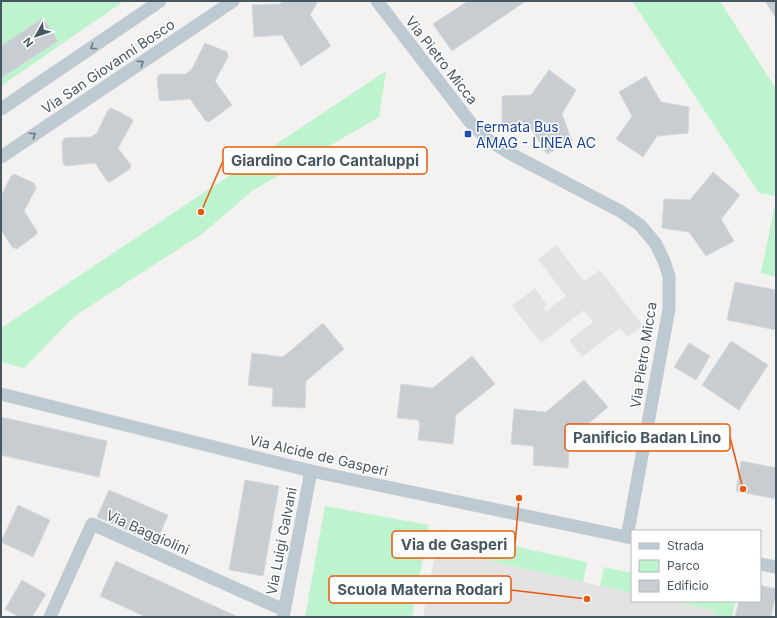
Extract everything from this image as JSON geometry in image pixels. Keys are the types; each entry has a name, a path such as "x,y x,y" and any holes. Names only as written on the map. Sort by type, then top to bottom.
{"street":[{"name":"Via San Giovanni Bosco","path":"1,109 160,1"},
{"name":"Via San Giovanni Bosco","path":"1,157 233,1"},
{"name":"Via Pietro Micca","path":"377,1 470,122 488,139 511,154 620,212 640,225 656,244 664,260 669,276 669,309 631,530"},
{"name":"Via Alcide de Gasperi","path":"1,394 311,472 630,537"},
{"name":"Via Luigi Galvani","path":"284,613 311,472"},
{"name":"Via Baggiolini","path":"50,617 92,524 248,594 284,613"},
{"path":"761,564 776,567"}],"shaded area":[{"path":"556,245 584,281 600,270 643,326 627,337 620,328 582,357 569,340 593,322 584,310 541,343 512,306 535,288 547,305 544,308 546,311 566,296 538,259"},
{"path":"436,549 631,593 631,602 676,602 716,611 715,617 423,617"}],"green space":[{"path":"1,1 124,1 1,86"},
{"path":"632,1 720,1 776,89 776,196 759,193"},
{"path":"386,71 379,117 252,191 202,234 76,315 24,368 1,362 1,328"},
{"path":"776,200 776,277 761,273"},
{"path":"325,506 429,525 412,617 305,617"},
{"path":"440,530 587,562 583,582 436,549"},
{"path":"604,567 631,573 631,593 600,586"},
{"path":"676,602 736,602 732,617 715,617 716,611"}],"building":[{"path":"283,1 318,1 310,15 331,46 301,66 282,35 254,37 252,5 280,4"},
{"path":"468,1 526,1 452,51 433,24"},
{"path":"765,1 776,1 776,18"},
{"path":"43,18 58,41 1,78 1,46"},
{"path":"205,43 227,52 228,57 215,81 232,105 209,122 205,120 190,99 161,101 159,99 157,78 160,74 186,74 192,69"},
{"path":"549,70 576,90 562,114 572,141 547,154 530,127 502,125 502,96 531,95"},
{"path":"646,76 661,102 689,107 688,133 657,136 643,157 616,139 632,116 619,92"},
{"path":"111,108 131,118 133,121 118,148 131,165 130,169 110,182 107,181 95,163 66,166 63,163 62,142 65,138 91,137 97,133 108,110"},
{"path":"713,172 740,195 721,219 734,241 706,256 689,232 662,228 664,199 690,200"},
{"path":"14,174 34,183 36,188 24,211 37,231 37,234 17,249 12,247 1,230 1,196 11,176"},
{"path":"735,282 776,290 776,330 727,320"},
{"path":"323,323 344,349 306,381 305,408 272,406 273,388 248,385 252,353 283,357"},
{"path":"731,341 768,365 739,410 702,385"},
{"path":"689,343 710,356 696,380 674,367"},
{"path":"472,356 495,384 456,415 453,444 418,440 420,423 418,420 397,418 401,384 433,388"},
{"path":"584,380 608,407 569,440 568,468 533,465 534,448 532,446 511,444 514,409 546,412"},
{"path":"1,417 107,441 99,477 1,455"},
{"path":"741,461 776,468 776,499 736,491"},
{"path":"245,480 279,486 263,576 229,570"},
{"path":"109,490 168,515 156,543 97,517"},
{"path":"18,505 50,520 33,557 1,542"},
{"path":"116,561 238,617 146,617 100,596"},
{"path":"22,580 46,594 32,617 19,617 5,609"},
{"path":"761,585 776,589 771,617 735,617 739,602 761,602"}],"place":[{"name":"Fermata Bus AMAG - LINEA AC","path":"468,134"},
{"name":"Giardino Carlo Cantaluppi","path":"201,212"},
{"name":"Panificio Badan Lino","path":"743,489"},
{"name":"Via de Gasperi","path":"519,498"},
{"name":"Scuola Materna Rodari","path":"587,599"}]}
